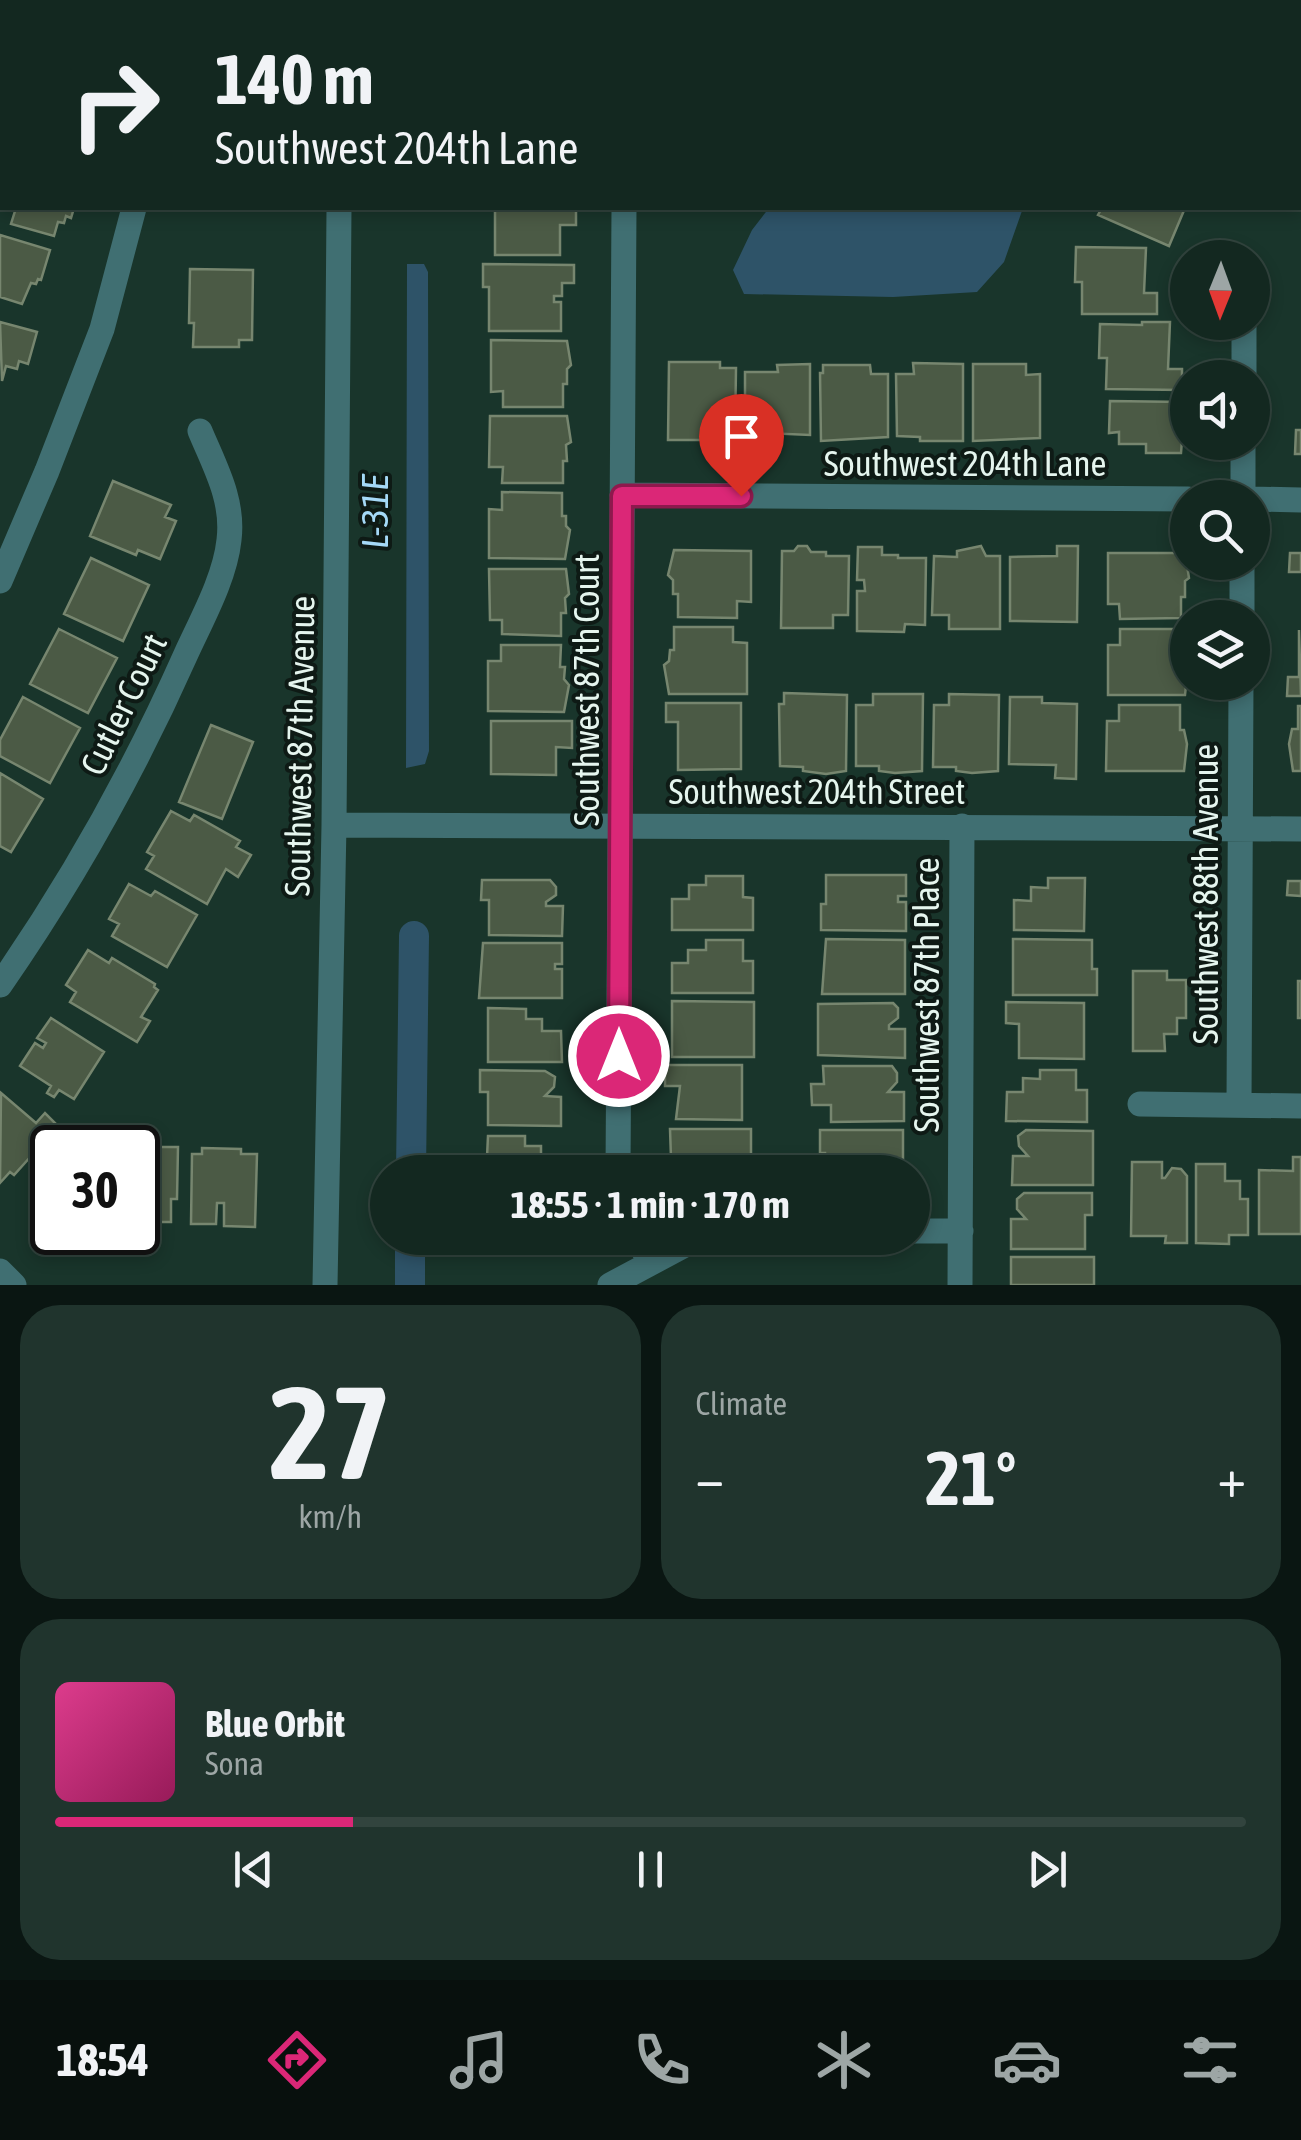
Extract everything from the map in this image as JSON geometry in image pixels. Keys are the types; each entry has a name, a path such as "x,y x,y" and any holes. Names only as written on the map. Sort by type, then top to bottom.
{"street":[{"path":"0,580 95,346 133,210"},
{"name":"Southwest 87th Avenue","path":"325,1285 334,825 339,210"},
{"name":"Southwest 87th Court","path":"618,1155 624,210"},
{"name":"Cutler Court","path":"0,985 58,900 106,817 160,712 218,577 229,541 230,511 200,431"},
{"name":"Southwest 204th Lane","path":"622,496 1170,499"},
{"path":"1270,500 1301,500"},
{"name":"Southwest 88th Avenue","path":"1239,1105 1241,700"},
{"name":"Southwest 204th Street","path":"334,825 1301,829"},
{"name":"Southwest 87th Place","path":"960,1285 962,826"},
{"path":"1140,1104 1301,1106"},
{"path":"930,1231 961,1231"},
{"path":"646,1255 650,1262"},
{"path":"610,1285 664,1255"},
{"path":"0,1271 14,1285"}],"water":[{"path":"767,210 1022,210 1004,262 977,292 893,297 744,294 733,270 752,230"},
{"name":"L-31E","path":"407,264 424,264 428,272 429,751 425,764 406,768"}],"building":[{"path":"15,210 73,210 71,218 66,216 64,223 58,222 54,236 11,224"},
{"path":"495,210 576,210 576,225 560,225 560,255 495,255"},
{"path":"1101,210 1184,210 1169,246 1098,215"},
{"path":"0,235 50,250 41,280 31,283 22,304 0,297"},
{"path":"1076,247 1146,248 1144,293 1157,293 1157,314 1082,314 1082,282 1075,282"},
{"path":"483,264 574,265 574,283 562,283 562,296 554,296 554,302 561,302 561,331 489,331 489,287 483,287"},
{"path":"190,269 253,270 252,340 239,340 239,347 193,347 194,323 189,323"},
{"path":"0,322 37,332 28,364 19,361 17,369 6,366 2,381"},
{"path":"1170,322 1170,390 1106,389 1107,358 1099,358 1100,324"},
{"path":"491,340 567,341 571,365 567,369 567,384 563,384 563,407 503,407 503,391 491,392"},
{"path":"669,362 720,362 720,368 736,368 735,435 713,435 713,440 668,440"},
{"path":"913,363 963,364 963,441 920,441 920,437 897,436 896,374 914,374"},
{"path":"810,364 810,435 765,433 765,446 745,446 745,372 778,372 777,365"},
{"path":"973,364 1026,364 1026,375 1040,374 1040,438 973,441"},
{"path":"823,365 870,365 871,374 888,374 888,437 821,441"},
{"path":"1110,401 1170,402 1170,453 1146,453 1146,444 1119,444 1119,432 1109,433"},
{"path":"490,416 567,416 571,442 566,445 563,483 502,483 503,467 489,467"},
{"path":"1296,430 1301,430 1301,454 1295,454"},
{"path":"113,481 171,505 165,517 176,521 160,559 138,550 136,555 90,536"},
{"path":"502,492 562,493 562,516 566,516 570,530 565,559 489,558 489,509 502,510"},
{"path":"798,546 807,546 811,552 826,552 826,556 849,556 848,615 833,615 833,628 781,628 782,551 794,551"},
{"path":"981,546 986,556 1000,556 1000,629 949,629 949,615 932,615 934,556 957,557 957,551"},
{"path":"1057,546 1078,546 1077,622 1010,621 1010,557 1057,556"},
{"path":"858,547 882,547 882,555 898,558 926,558 925,625 905,624 904,632 857,631 857,591 865,591 864,580 857,580"},
{"path":"674,550 751,551 751,602 737,601 737,618 678,617 678,594 673,594 673,580 668,575"},
{"path":"1108,553 1170,553 1170,580 1186,580 1185,597 1170,600 1170,618 1120,619 1119,604 1108,604"},
{"path":"1290,553 1301,553 1301,572 1289,572"},
{"path":"91,558 149,585 123,641 64,614"},
{"path":"489,569 566,569 569,594 565,598 566,613 561,613 561,636 502,634 502,620 490,620"},
{"path":"674,627 733,627 733,642 747,643 747,694 669,694 664,665 669,661 670,650 674,650"},
{"path":"59,629 117,658 88,713 30,684"},
{"path":"1120,629 1170,629 1170,695 1108,695 1108,645 1120,645"},
{"path":"1299,630 1301,696 1287,696 1288,677 1299,677"},
{"path":"501,645 561,645 560,667 565,667 564,679 569,685 564,712 488,711 488,661 501,661"},
{"path":"784,693 847,695 846,771 826,774 780,766 779,704 784,704"},
{"path":"873,694 923,694 922,771 895,773 879,771 879,766 856,766 856,705 873,705"},
{"path":"949,694 999,695 998,771 972,773 956,771 956,767 933,767 934,705 949,705"},
{"path":"23,697 80,728 50,783 0,756 0,740"},
{"path":"1010,697 1042,697 1042,703 1077,704 1076,779 1055,778 1056,765 1009,764"},
{"path":"666,703 741,703 741,769 678,770 678,722 666,722"},
{"path":"1119,705 1180,705 1180,730 1184,730 1187,744 1184,771 1106,771 1107,721 1119,721"},
{"path":"1298,706 1301,771 1293,771 1289,744 1292,729 1298,729"},
{"path":"491,721 572,721 572,748 556,747 556,775 491,774"},
{"path":"211,725 253,742 222,819 179,802"},
{"path":"0,773 43,799 11,852 0,846"},
{"path":"171,811 190,821 194,815 240,841 236,847 251,855 238,877 226,869 207,904 146,869 154,856 147,852"},
{"path":"826,875 906,875 906,896 898,896 898,902 906,902 906,931 821,930"},
{"path":"706,876 743,876 743,897 753,898 753,930 672,930 672,899 689,899 689,885 706,885"},
{"path":"1048,878 1085,878 1084,931 1014,930 1014,900 1031,901 1031,887 1048,888"},
{"path":"482,880 550,880 556,895 546,906 563,906 562,936 489,935 489,900 481,900"},
{"path":"1288,881 1301,881 1301,896 1287,895"},
{"path":"129,884 151,896 155,891 197,915 167,967 112,936 119,924 109,919"},
{"path":"826,939 905,940 905,994 822,994"},
{"path":"1013,939 1092,940 1097,995 1013,995"},
{"path":"706,940 743,940 743,961 753,961 753,993 672,993 672,963 688,963 688,950 706,950"},
{"path":"483,943 562,943 562,964 555,964 555,969 562,969 562,998 479,998"},
{"path":"88,950 109,963 112,958 155,984 158,990 141,1017 150,1021 137,1042 70,1002 76,992 66,985"},
{"path":"1133,971 1167,971 1167,980 1186,980 1186,1018 1177,1018 1177,1034 1164,1034 1165,1051 1133,1051"},
{"path":"1301,981 1301,1018 1298,1018"},
{"path":"672,1001 754,1002 754,1057 672,1057"},
{"path":"1006,1002 1084,1003 1084,1059 1019,1058 1019,1024 1006,1023"},
{"path":"893,1003 898,1008 898,1018 889,1029 905,1029 905,1058 818,1055 818,1004"},
{"path":"488,1008 526,1009 526,1019 542,1019 542,1031 561,1031 562,1062 488,1062"},
{"path":"51,1018 104,1052 74,1099 59,1090 54,1097 47,1093 51,1086 20,1066 35,1043 43,1048 46,1043 37,1038"},
{"path":"665,1065 742,1065 742,1120 676,1119 680,1086 665,1086"},
{"path":"823,1066 892,1066 897,1082 888,1092 904,1092 904,1121 831,1122 831,1105 812,1105 811,1084 824,1084"},
{"path":"480,1070 545,1071 555,1077 554,1087 545,1096 561,1097 561,1126 488,1125 488,1092 480,1092"},
{"path":"1040,1070 1076,1070 1076,1090 1087,1090 1087,1122 1006,1121 1007,1092 1023,1092 1023,1078 1040,1079"},
{"path":"1,1093 36,1123 45,1113 55,1123 30,1125 30,1157 14,1175 10,1172 0,1183"},
{"path":"670,1129 751,1129 751,1155 671,1155"},
{"path":"820,1130 903,1130 903,1155 820,1153"},
{"path":"1026,1130 1093,1131 1093,1185 1012,1185 1013,1156 1028,1156 1019,1146 1018,1136"},
{"path":"488,1136 525,1136 525,1146 541,1146 541,1155 487,1155"},
{"path":"160,1147 178,1147 177,1199 171,1199 171,1222 160,1222"},
{"path":"202,1148 241,1149 241,1154 257,1154 255,1227 224,1226 224,1203 217,1203 216,1224 191,1224 192,1154 202,1154"},
{"path":"1293,1157 1301,1157 1301,1234 1259,1234 1259,1170 1293,1171"},
{"path":"1132,1162 1162,1162 1162,1178 1172,1168 1181,1169 1187,1176 1187,1243 1165,1243 1166,1236 1131,1236"},
{"path":"1196,1164 1225,1164 1225,1181 1240,1181 1240,1199 1248,1199 1248,1235 1229,1235 1229,1244 1196,1243"},
{"path":"1024,1193 1092,1193 1092,1215 1085,1215 1085,1249 1011,1249 1011,1219 1026,1219 1017,1209 1017,1199"},
{"path":"1011,1257 1094,1257 1094,1285 1011,1285"}],"waterway":[{"name":"L-31E","path":"411,1155 414,936"},
{"name":"L-31E","path":"410,1255 410,1285"}],"route":[{"path":"619,1056 622,496 741,496"}]}
